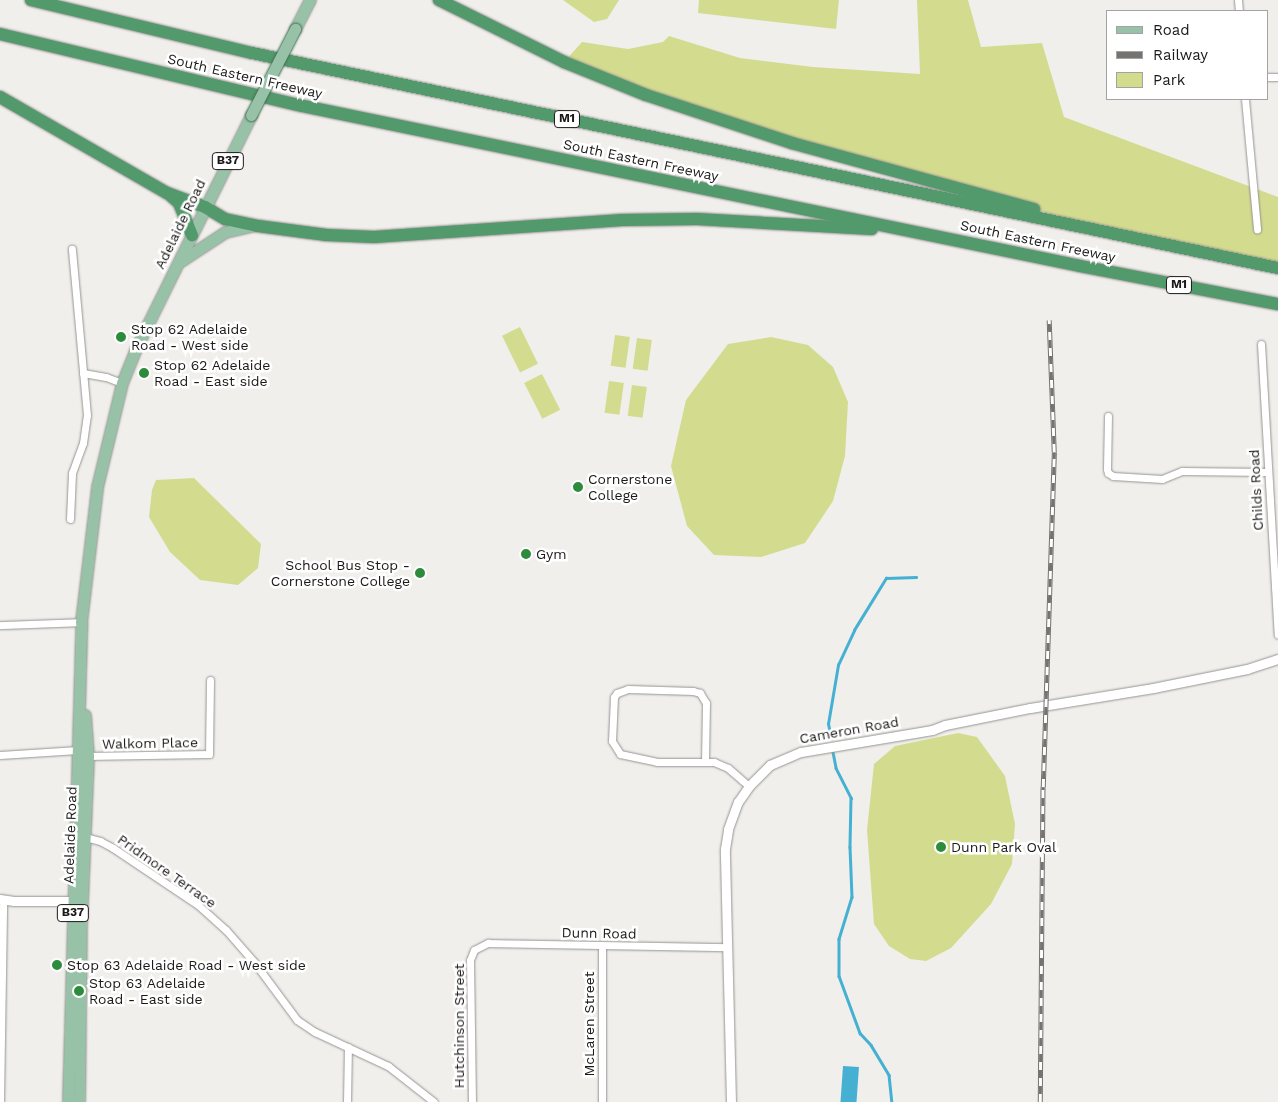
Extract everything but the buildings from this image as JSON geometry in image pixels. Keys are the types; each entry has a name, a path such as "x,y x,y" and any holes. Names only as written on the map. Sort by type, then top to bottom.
{"highway":[{"name":"South Eastern Freeway","path":"31,0 252,53 1278,268"},
{"path":"440,0 564,62 637,92 706,117 792,143 1077,221 1105,232"},
{"name":"South Eastern Freeway","path":"0,34 303,106 1080,266 1278,304"},
{"path":"0,97 168,193 205,207 225,219 258,226 326,235 374,237 622,220 697,219 917,232"},
{"path":"168,193 179,203 192,236"}],"main road":[{"name":"Adelaide Road","path":"79,1102 78,901 81,622 97,487 122,383 146,326 310,0"},
{"path":"179,262 225,232 258,226"},
{"name":"Adelaide Road","path":"68,1102 78,901 85,837 81,754"}],"street":[{"path":"1245,100 1257,228"},
{"path":"70,519 72,474 83,443 87,415 72,249"},
{"name":"Childs Road","path":"1261,344 1278,634"},
{"path":"83,373 106,377 122,383"},
{"path":"1108,416 1107,469 1108,473 1113,476 1162,479 1182,471 1268,472"},
{"path":"0,625 81,622"},
{"name":"Cameron Road","path":"731,1102 725,849 728,829 735,807 749,786 764,770 781,759 801,752 932,730 945,725 1030,708 1153,688 1247,669 1278,659"},
{"name":"Walkom Place","path":"81,754 209,754 210,680"},
{"path":"705,761 706,703 700,693 693,691 628,689 617,693 614,697 612,741 620,754 657,762 705,761 722,765 749,786"},
{"path":"0,754 81,754"},
{"name":"Pridmore Terrace","path":"85,837 102,842 198,905 226,930 254,962 297,1020 315,1032 388,1066 434,1102"},
{"path":"0,1102 2,899 78,901"},
{"name":"Dunn Road","path":"474,950 488,944 726,947"},
{"name":"McLaren Street","path":"602,945 602,1102"},
{"name":"Hutchinson Street","path":"472,1102 470,960 474,950"},
{"path":"347,1102 348,1047"}],"green space":[{"path":"563,0 619,0 607,19 594,22"},
{"path":"699,0 839,0 836,29 698,13"},
{"path":"917,0 968,0 981,47 1042,43 1064,117 1278,197 1278,268 1077,221 792,143 564,62 582,42 628,49 663,42 669,36 740,58 813,67 920,74"},
{"path":"520,327 538,364 520,373 502,336"},
{"path":"615,335 630,337 626,368 611,366"},
{"path":"771,337 808,345 833,367 848,402 845,456 833,501 805,543 761,557 714,555 687,526 671,466 686,400 728,344"},
{"path":"637,338 652,340 648,371 633,369"},
{"path":"542,374 560,410 542,419 524,383"},
{"path":"609,381 624,383 619,415 605,413"},
{"path":"632,385 647,387 643,418 628,416"},
{"path":"194,478 261,544 258,568 238,585 200,580 170,552 149,517 152,490 156,480"},
{"name":"Dunn Park Oval","path":"958,733 977,737 1005,776 1015,824 1012,864 991,904 951,948 926,961 910,959 889,946 874,924 867,830 874,764 895,746"}],"water":[{"path":"843,1066 859,1067 857,1102 840,1102"}],"waterway":[{"path":"831,739 828,724 838,665 854,630 886,578 916,577"},
{"path":"833,752 836,768 851,798 852,897 839,939 839,976 860,1033 871,1045 889,1075 892,1102"}],"railway":[{"path":"1040,1102 1043,787 1054,452 1049,320"}],"place":[{"name":"Stop 62 Adelaide Road - West side","path":"121,337"},
{"name":"Stop 62 Adelaide Road - East side","path":"144,373"},
{"name":"Cornerstone College","path":"578,487"},
{"name":"Gym","path":"526,554"},
{"name":"School Bus Stop - Cornerstone College","path":"420,573"},
{"name":"Dunn Park Oval","path":"941,847"},
{"name":"Stop 63 Adelaide Road - West side","path":"57,965"},
{"name":"Stop 63 Adelaide Road - East side","path":"79,991"}]}
